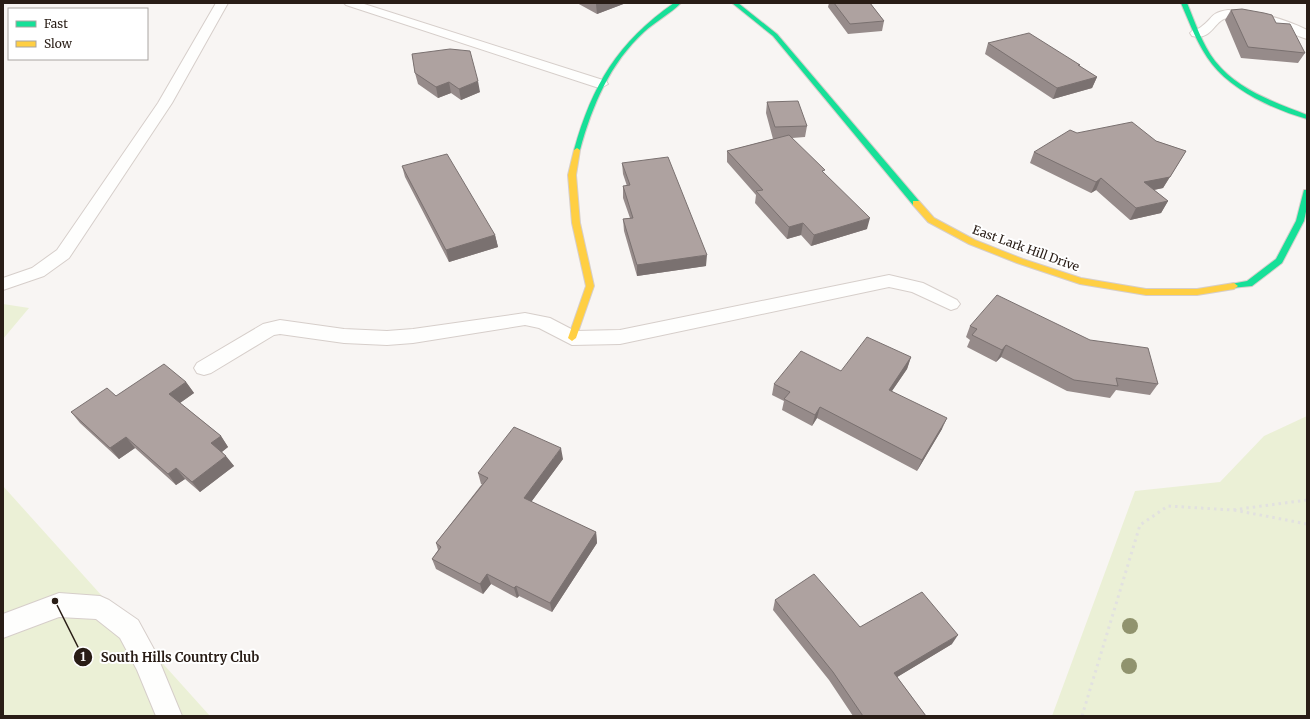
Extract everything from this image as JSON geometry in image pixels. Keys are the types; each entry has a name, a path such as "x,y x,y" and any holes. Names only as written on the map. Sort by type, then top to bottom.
{"street":[{"path":"572,338 590,286 576,222 572,175 580,138 593,99 610,68 633,38 665,11 678,3"},
{"name":"East Lark Hill Drive","path":"735,3 775,35 931,220 972,242 1020,261 1080,281 1146,292 1197,292 1248,284 1279,261 1300,221 1307,192"},
{"path":"1184,3 1204,49 1221,71 1242,86 1280,106 1307,117"},
{"path":"1197,33 1208,30 1214,20 1222,15 1246,16 1278,23 1307,35"}],"lane":[{"path":"3,284 38,272 63,254 165,103 222,3"},
{"path":"350,3 601,84"},
{"path":"204,368 269,329 280,327 344,336 387,338 413,336 525,319 544,323 572,338 620,337 889,281 917,286 951,304"},
{"path":"3,626 59,604 100,608 129,629 147,662 169,716"}],"path":[{"path":"1232,510 1307,500"},
{"path":"1082,716 1140,525 1168,506 1232,510 1307,524"}],"green space":[{"path":"3,304 29,308 3,339"},
{"path":"1307,416 1307,716 1052,716 1135,491 1220,482 1264,436"},
{"path":"3,486 210,716 3,716"}],"building":[{"path":"834,3 870,3 884,21 850,24"},
{"path":"1242,9 1272,15 1276,23 1290,24 1305,53 1248,47 1231,10"},
{"path":"1029,33 1097,77 1057,88 988,43"},
{"path":"450,49 470,51 478,81 459,89 449,82 436,87 415,73 412,54"},
{"path":"798,101 807,126 775,127 767,102"},
{"path":"1132,122 1156,141 1186,151 1170,177 1144,182 1168,201 1136,208 1101,178 1096,182 1034,152 1070,130 1077,133"},
{"path":"789,135 825,170 822,171 870,218 814,235 803,223 789,227 756,191 763,190 727,151"},
{"path":"447,154 495,235 446,250 402,166"},
{"path":"668,157 707,255 637,265 623,219 633,218 623,186 630,185 622,163"},
{"path":"997,295 1090,340 1148,348 1158,384 1116,378 1118,386 1074,380 1006,345 1002,350 972,335 977,329 970,326"},
{"path":"867,337 911,357 889,390 947,418 922,460 820,407 815,415 784,399 790,392 774,384 801,351 841,371"},
{"path":"164,364 186,382 169,394 221,436 211,443 226,456 192,482 176,468 168,474 126,437 110,448 71,412 107,388 116,396"},
{"path":"514,427 561,448 524,498 596,532 550,603 516,586 514,588 487,574 480,584 432,559 441,547 436,543 488,478 478,473"},
{"path":"814,574 860,627 922,592 958,635 894,673 926,716 863,716 833,672 775,600"}],"traffic: fast":[{"path":"577,150 583,127 591,106 612,66 641,31 678,3"},
{"path":"735,3 775,35 916,203"},
{"path":"1184,3 1205,49 1223,73 1234,82 1257,96 1307,117"},
{"path":"1234,286 1249,284 1279,261 1300,221 1307,192"}],"traffic: slow":[{"path":"572,338 590,286 576,223 572,175 577,150"},
{"path":"916,203 931,220 972,242 1020,261 1080,281 1146,292 1197,292 1234,286"}],"place":[{"name":"South Hills Country Club","path":"55,601"}]}
